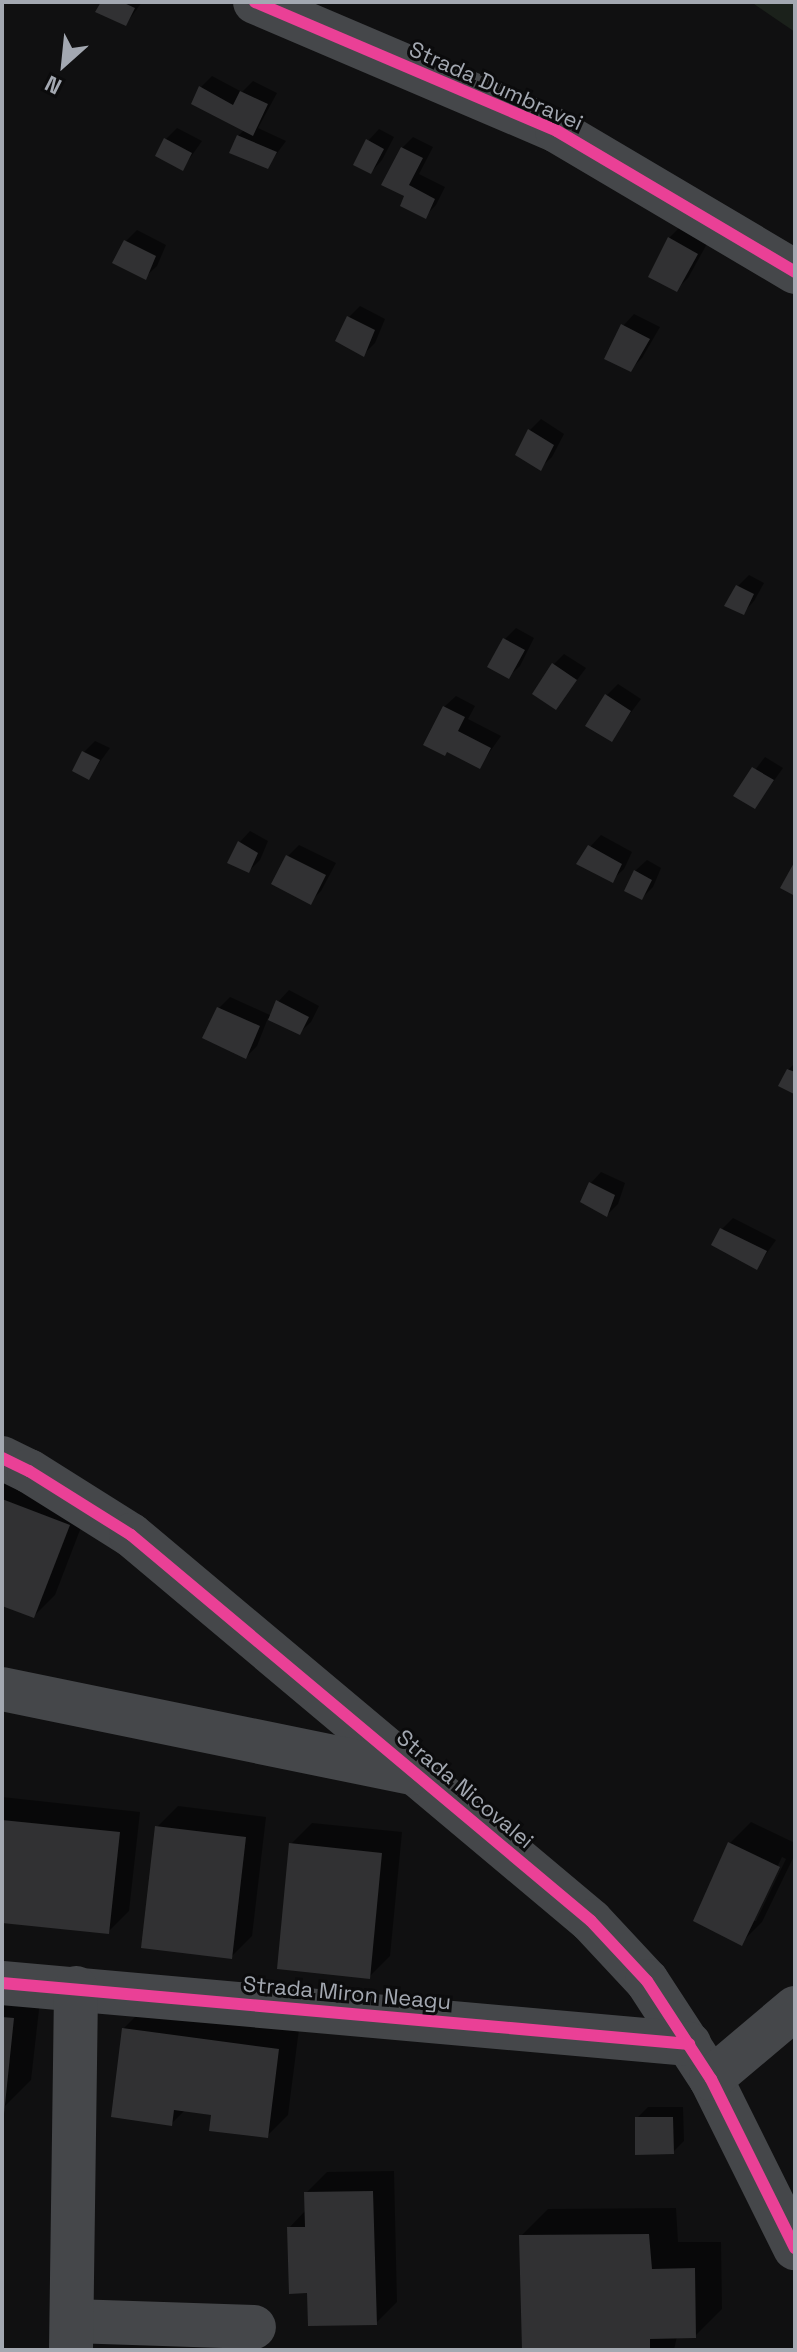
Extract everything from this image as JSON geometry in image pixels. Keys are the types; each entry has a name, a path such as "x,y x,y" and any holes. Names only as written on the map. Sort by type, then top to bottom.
{"street":[{"name":"Strada Dumbravei","path":"255,2 557,131 795,272"},
{"name":"Strada Nicovalei","path":"2,1458 29,1471 131,1535 591,1921 647,1981 700,2062 795,2248"},
{"path":"2,1689 417,1774"},
{"name":"Strada Miron Neagu","path":"2,1983 76,1988 700,2062"},
{"path":"76,1988 71,2336 254,2327"},
{"path":"700,2062 795,2008"}],"shaded area":[{"path":"751,2 795,2 795,32"}],"building":[{"path":"101,2 122,2 135,8 126,26 95,12"},
{"path":"199,86 233,105 240,91 268,104 253,136 191,104"},
{"path":"237,135 277,152 268,169 229,153"},
{"path":"164,138 192,153 183,171 155,156"},
{"path":"366,139 384,149 371,174 353,165"},
{"path":"401,147 423,158 409,185 435,199 426,219 400,206 404,196 381,185"},
{"path":"668,237 698,254 677,292 648,277"},
{"path":"124,240 156,256 146,280 112,263"},
{"path":"347,316 375,330 364,357 335,341"},
{"path":"621,324 650,339 631,372 604,359"},
{"path":"528,429 554,445 541,471 515,455"},
{"path":"736,585 754,594 744,615 724,606"},
{"path":"503,638 525,650 509,679 487,667"},
{"path":"552,663 577,680 556,710 532,694"},
{"path":"605,694 631,711 612,742 585,726"},
{"path":"443,706 465,717 458,731 491,748 480,769 447,752 445,756 423,745"},
{"path":"82,751 100,760 89,780 72,771"},
{"path":"752,767 774,780 755,809 733,796"},
{"path":"238,841 258,853 249,873 227,863"},
{"path":"588,845 622,864 613,883 576,864"},
{"path":"286,855 326,875 311,905 271,884"},
{"path":"795,861 795,896 780,888"},
{"path":"634,870 652,880 642,900 624,891"},
{"path":"276,1000 309,1017 300,1035 268,1020"},
{"path":"217,1007 260,1026 246,1059 202,1038"},
{"path":"787,1069 795,1072 794,1094 778,1086"},
{"path":"589,1182 615,1195 607,1217 580,1202"},
{"path":"720,1228 767,1251 757,1270 711,1245"},
{"path":"2,1499 70,1525 34,1618 2,1606"},
{"path":"2,1820 120,1832 109,1934 2,1923"},
{"path":"155,1826 246,1837 232,1959 141,1948"},
{"path":"728,1842 780,1867 742,1946 693,1921"},
{"path":"289,1843 382,1853 370,1979 277,1969"},
{"path":"2,2017 14,2018 4,2114 2,2114"},
{"path":"122,2028 279,2049 268,2138 209,2131 211,2115 174,2110 172,2126 111,2117"},
{"path":"635,2117 673,2117 674,2154 635,2155"},
{"path":"373,2191 377,2325 308,2326 307,2293 289,2294 287,2227 305,2227 304,2192"},
{"path":"649,2234 652,2269 695,2268 696,2338 650,2339 650,2350 522,2350 519,2235"}],"cycle path":[{"path":"255,2 557,131 795,272"},
{"path":"2,1458 29,1471 131,1535 591,1921 647,1981 711,2079 795,2248"},
{"path":"2,1983 689,2044"}]}
